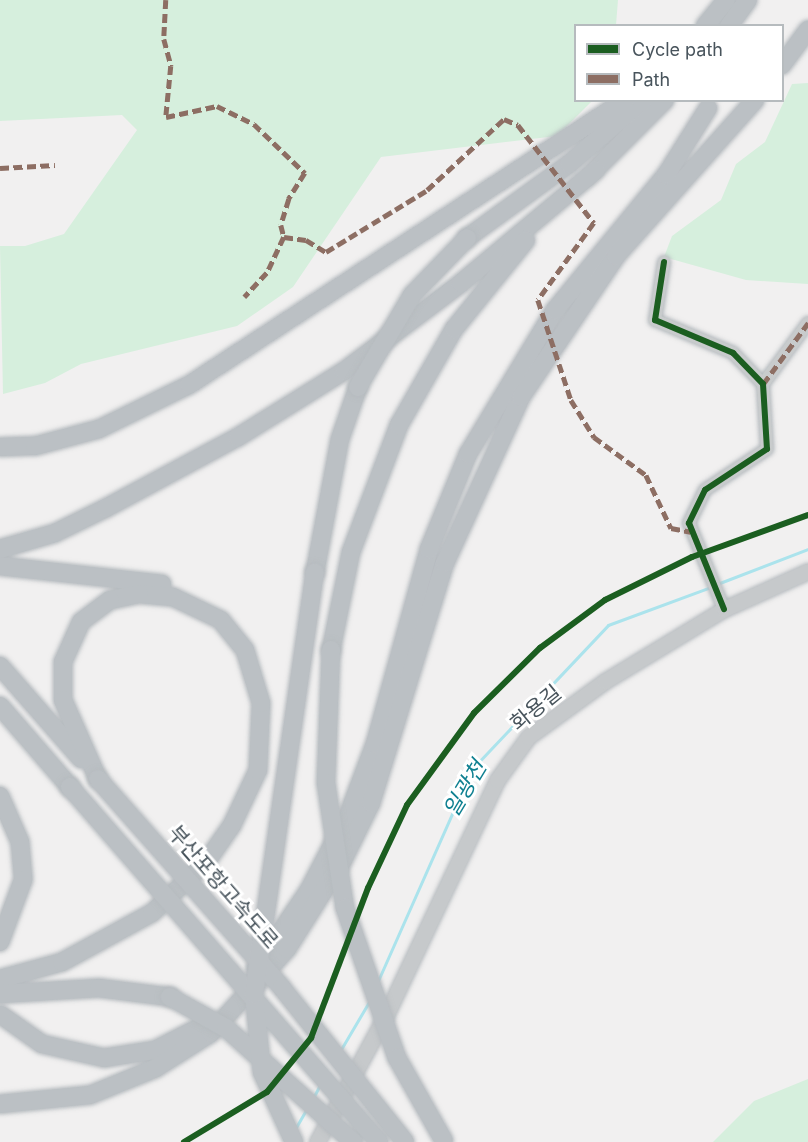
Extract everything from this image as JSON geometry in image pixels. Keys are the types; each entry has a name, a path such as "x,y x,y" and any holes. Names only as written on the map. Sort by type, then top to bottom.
{"highway":[{"path":"707,24 727,0"},
{"path":"711,24 727,0"},
{"path":"730,24 748,0"},
{"path":"784,64 808,30"},
{"path":"0,447 46,444 99,429 189,385 622,102"},
{"path":"294,1142 262,1072 254,994 315,572 340,439 358,387 412,295 467,238 569,164 641,102"},
{"path":"444,1142 397,1058 345,908 326,783 331,650 341,589 365,506 427,371 489,281 663,102"},
{"path":"0,1104 90,1095 156,1068 211,1033 286,949 343,860 371,803 445,563 521,397 616,256 753,102"},
{"path":"1,1015 28,1037 57,1050 124,1057 154,1050 200,1027 247,979 309,891 349,813 375,744 429,549 468,454 555,310 666,175 708,108"},
{"path":"0,549 55,533 158,481 344,371 461,283 596,170"},
{"path":"0,566 160,583 213,603 260,655 270,687 274,726 267,772 250,812 229,846 175,904 89,961 0,992"},
{"path":"0,978 62,962 152,913 207,861 232,825 258,770 261,703 244,650 221,620 173,597 139,594 110,600 81,622 63,662 63,700 98,779"},
{"name":"부산포항고속도로","path":"0,666 282,988 405,1142"},
{"path":"0,706 379,1142"},
{"path":"0,796 20,842 23,880 0,942"},
{"path":"0,992 99,988 170,997 226,1028 353,1142"}],"main road":[{"name":"화용길","path":"316,1142 386,1015 497,780 528,737 605,681 722,604 808,572"}],"street":[{"path":"664,262 655,320 733,353 763,384"},
{"path":"722,604 689,523 705,490 767,449 763,384 808,323"}],"green space":[{"path":"0,0 618,0 616,24 574,24 574,102 591,102 557,136 381,157 293,287 237,326 81,364 45,383 3,394 0,246 25,246 64,234 137,130 122,115 0,121"},
{"path":"808,83 808,284 746,280 664,257 672,236 721,200 736,164 765,142 792,84"},
{"path":"808,1079 808,1142 713,1142 754,1101"}],"waterway":[{"name":"일광천","path":"717,584 808,549"},
{"name":"일광천","path":"377,983 472,769 608,625 711,587"},
{"name":"일광천","path":"340,1051 370,1000"},
{"name":"일광천","path":"313,1098 320,1085"},
{"name":"일광천","path":"295,1129 307,1108"}],"marked path":[{"path":"166,0 164,39 171,66 166,117 217,106 254,124 305,173 289,199 281,225 284,237 267,273 245,297"},
{"path":"284,237 306,240 326,252 427,190 504,119 518,125 594,223 538,300 571,400 594,437 646,475 671,528 691,532"},
{"path":"0,168 55,165"},
{"path":"763,384 808,323"}],"cycle path":[{"path":"664,262 655,320 733,353 763,384 767,449 705,490 689,523 724,609"},
{"path":"184,1142 267,1092 311,1038 368,888 407,805 474,713 540,648 605,600 692,557 808,515"}]}
